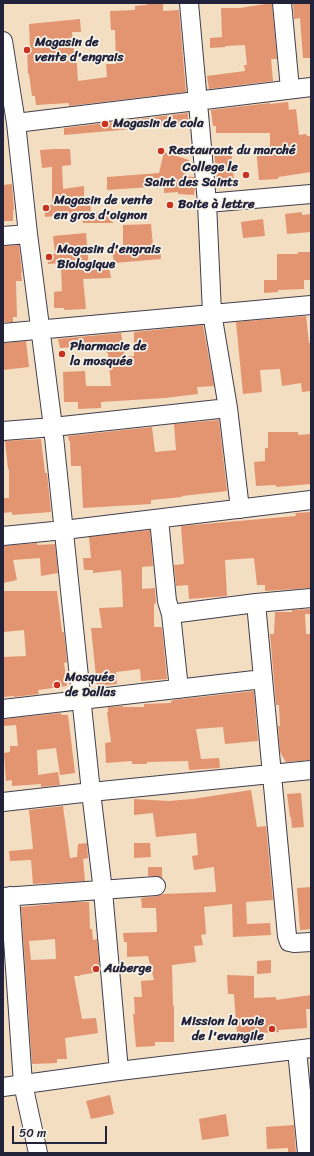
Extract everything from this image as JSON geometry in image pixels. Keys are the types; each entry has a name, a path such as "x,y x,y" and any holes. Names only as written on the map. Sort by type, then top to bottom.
{"street":[{"path":"189,3 207,203 212,313 228,408 240,509"},
{"path":"282,3 290,90"},
{"path":"3,41 16,123 28,234 53,427 91,792 103,891 119,1071"},
{"path":"16,123 311,87"},
{"path":"207,203 311,194"},
{"path":"3,236 28,234"},
{"path":"3,333 212,313 311,307"},
{"path":"3,431 228,408"},
{"path":"3,536 159,519 311,500"},
{"path":"159,519 167,601 171,614 179,688"},
{"path":"171,614 256,603 311,598"},
{"path":"256,603 287,936 289,942 311,942"},
{"path":"3,709 263,679"},
{"path":"3,802 311,770"},
{"path":"38,1153 23,1084 7,897 156,886"},
{"path":"3,1087 119,1071 304,1049 307,1153"}],"building":[{"path":"146,3 163,3 163,11 179,10 186,92 69,106 69,103 36,105 35,96 32,96 28,74 27,48 30,48 29,24 80,19 81,32 72,32 74,52 76,52 78,81 107,77 106,64 116,64 115,30 111,30 110,11 135,10 135,6 147,5"},
{"path":"272,3 277,59 271,59 273,81 209,89 207,76 245,71 244,65 247,65 245,45 210,48 210,38 222,37 221,8 240,8"},
{"path":"293,3 311,3 311,58 303,58 300,18 294,19"},
{"path":"288,102 289,110 296,109 299,135 306,134 307,136 311,136 311,172 278,177 278,179 259,180 256,147 270,146 270,133 216,133 216,126 213,126 211,110"},
{"path":"188,113 188,124 64,135 64,128"},
{"path":"70,149 71,165 62,166 63,189 84,186 84,202 90,202 91,213 109,212 113,223 83,223 82,213 45,217 44,205 52,205 52,167 42,168 40,150"},
{"path":"231,150 234,180 217,182 214,151"},
{"path":"164,152 189,160 184,176 194,177 194,195 178,194 178,192 164,193 164,186 107,190 107,177 159,173"},
{"path":"12,184 14,210 13,221 3,221 3,185"},
{"path":"302,212 302,215 311,214 311,232 287,234 285,214"},
{"path":"263,219 265,236 243,238 241,222"},
{"path":"151,224 153,246 160,245 161,259 114,263 112,249 123,248 123,225"},
{"path":"86,233 89,270 109,268 111,278 83,279 86,309 64,310 64,308 54,308 54,292 62,291 61,263 48,264 47,254 55,254 53,236"},
{"path":"19,245 22,281 16,281 17,317 13,317 13,322 3,322 3,246"},
{"path":"298,252 311,252 311,280 304,280 304,289 278,290 278,292 264,293 264,280 277,280 277,254 298,254"},
{"path":"306,316 309,343 311,343 311,391 302,392 301,383 282,386 280,369 260,370 262,392 243,394 236,322"},
{"path":"203,325 214,386 197,387 198,394 165,398 101,402 101,408 78,409 78,402 64,402 63,372 85,371 86,386 111,386 108,353 106,346 88,348 87,346 60,348 58,339 121,333 125,357 134,356 134,332"},
{"path":"26,341 29,367 3,370 3,343"},
{"path":"219,420 227,491 151,500 151,504 83,508 81,466 71,466 70,441 68,436 152,427 155,452 176,450 174,424"},
{"path":"268,432 298,432 298,435 311,434 311,484 276,487 276,485 256,486 254,462 265,461 265,448 268,448"},
{"path":"41,439 45,473 47,473 51,512 12,515 12,512 3,513 3,498 9,498 9,469 5,441"},
{"path":"311,512 311,588 265,591 265,585 257,585 254,558 225,560 227,596 189,599 188,585 176,586 174,565 184,564 181,526 296,516 295,513"},
{"path":"150,530 153,566 142,567 142,589 155,588 156,603 154,604 154,627 162,627 167,679 141,681 140,669 116,672 117,684 97,686 91,628 102,628 99,608 123,607 122,583 121,570 93,573 93,570 84,570 83,558 91,558 89,537"},
{"path":"37,543 37,545 55,544 58,573 41,576 40,558 13,560 17,580 3,583 3,546"},
{"path":"3,591 57,591 62,632 64,632 67,662 64,663 67,686 38,690 39,694 3,697 3,657 26,656 24,630 3,632"},
{"path":"310,609 310,614 305,614 306,634 311,634 311,760 286,762 280,752 278,726 280,726 279,705 276,705 270,634 274,634 275,612 292,612 292,610"},
{"path":"254,691 258,741 225,744 223,727 196,729 201,759 219,758 220,768 189,770 188,761 147,762 147,764 132,764 132,761 106,763 105,743 111,742 107,712 108,707 144,707 144,704 171,703 173,700"},
{"path":"61,713 61,715 68,715 75,773 60,775 56,748 37,750 38,775 58,772 60,785 41,787 41,784 12,786 12,780 6,781 4,753 10,752 10,746 18,746 16,725 3,726 3,719"},
{"path":"251,790 257,827 266,826 273,900 246,902 247,924 270,923 271,935 233,937 232,904 204,907 206,934 201,935 203,945 194,946 196,962 172,965 174,1042 155,1042 155,1046 136,1047 133,1014 135,1014 134,997 142,997 141,981 154,980 148,956 127,957 127,942 124,942 123,933 157,932 156,908 142,908 141,898 163,894 216,892 214,867 194,870 192,856 198,855 196,833 156,837 153,813 134,815 134,799 169,801"},
{"path":"301,793 304,827 292,828 287,794"},
{"path":"63,806 70,858 77,857 78,844 87,843 88,858 83,859 85,881 33,884 31,860 10,861 9,851 33,849 29,810"},
{"path":"134,843 150,843 151,857 134,858"},
{"path":"148,867 162,867 162,878 148,876"},
{"path":"311,887 311,929 300,930 297,888"},
{"path":"89,902 90,929 92,929 93,940 97,939 100,972 74,976 82,1019 96,1018 98,1033 65,1038 67,1059 57,1059 57,1063 32,1064 21,907","holes":["55,939 56,959 31,960 29,941"]},
{"path":"271,960 271,973 257,974 257,961"},
{"path":"227,975 254,976 254,998 276,997 276,1000 311,995 311,1009 306,1009 307,1028 278,1030 279,1032 237,1034 234,994 228,994"},
{"path":"110,1095 114,1114 91,1119 86,1101"},
{"path":"226,1114 229,1136 202,1140 199,1119"},
{"path":"294,1125 296,1153 288,1153 288,1148 267,1149 266,1127"}],"place":[{"name":"Magasin de vente d'engrais","path":"27,50"},
{"name":"Magasin de cola","path":"105,124"},
{"name":"Restaurant du marché","path":"161,151"},
{"name":"College le Saint des Saints","path":"246,175"},
{"name":"Boite à lettre","path":"170,205"},
{"name":"Magasin de vente en gros d'oignon","path":"46,208"},
{"name":"Magasin d'engrais Biologique","path":"49,257"},
{"name":"Pharmacie de la mosquée","path":"62,354"},
{"name":"Mosquée de Dallas","path":"57,685"},
{"name":"Auberge","path":"96,969"},
{"name":"Mission la voie de l'evangile","path":"272,1029"}]}
